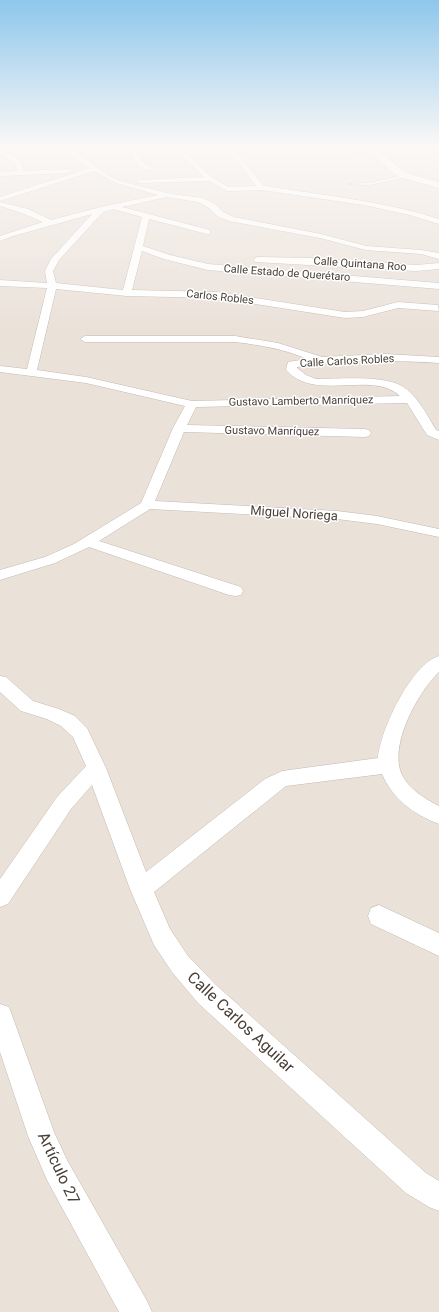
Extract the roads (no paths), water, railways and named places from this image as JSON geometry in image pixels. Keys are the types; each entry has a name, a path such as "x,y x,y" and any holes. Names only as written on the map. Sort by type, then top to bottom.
{"street":[{"path":"16,208 26,211 48,222"},
{"path":"0,239 10,234 48,222 105,208"},
{"path":"31,374 52,286 49,271 55,259 106,208"},
{"path":"107,208 146,216 207,232"},
{"path":"214,208 220,214 238,220 321,236 366,248 421,252 439,256"},
{"path":"394,208 438,221"},
{"path":"127,293 146,216"},
{"path":"6,227 48,222"},
{"path":"138,246 189,254"},
{"name":"Calle Estado de Querétaro","path":"138,246 167,257 208,267 439,286"},
{"name":"Calle Quintana Roo","path":"251,260 309,261 416,268 439,266"},
{"name":"Carlos Robles","path":"0,283 127,293 217,295 345,315 363,314 398,305 438,308"},
{"path":"85,339 235,339 283,346 319,360"},
{"name":"Calle Carlos Robles","path":"439,360 413,358 319,360 292,364 291,369 305,380 316,382 386,383 399,389 410,399 432,432 439,436"},
{"name":"Gustavo Lamberto Manríquez","path":"0,369 86,380 192,404 410,399"},
{"path":"0,575 50,560 86,542 147,505 179,428 192,404"},
{"name":"Gustavo Manríquez","path":"179,428 365,433"},
{"name":"Miguel Noriega","path":"147,505 337,515 377,520 439,533"},
{"path":"86,542 235,591"},
{"path":"439,662 428,671 412,692 399,717 389,749 388,764 393,778 406,795 428,810 439,815"},
{"name":"Calle Carlos Aguilar","path":"0,682 27,706 53,714 68,721 80,733 96,768 141,889 162,937 180,964 207,994 416,1183 439,1198"},
{"path":"0,699 27,706"},
{"path":"141,889 272,785 282,779 388,764"},
{"path":"0,897 64,804 96,768"},
{"path":"379,916 439,945"},
{"name":"Artículo 27","path":"0,1016 42,1136 57,1170 136,1312"}]}
